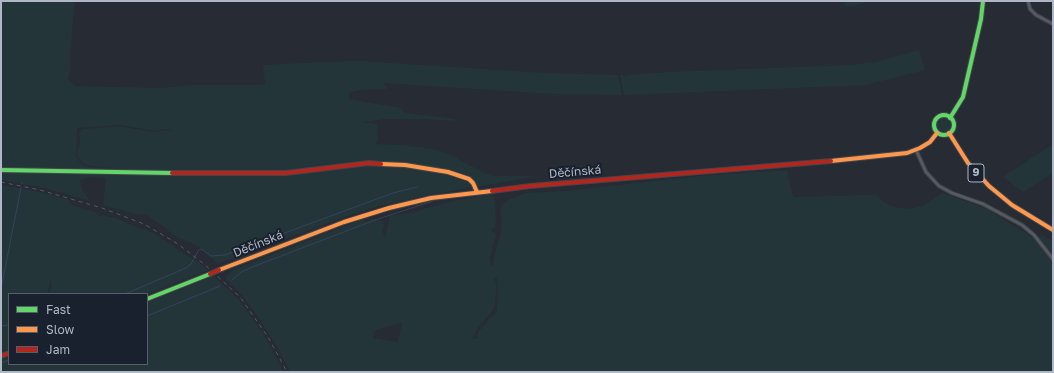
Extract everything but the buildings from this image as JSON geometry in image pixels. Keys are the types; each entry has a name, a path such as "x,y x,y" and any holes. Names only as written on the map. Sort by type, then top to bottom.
{"main road":[{"path":"950,118 962,100 981,19 983,1"},
{"path":"943,115 950,118 953,122 953,126 949,134 943,135 937,133 934,126 937,118 943,115"},
{"name":"Děčínská","path":"148,298 331,226 372,213 431,198 538,185 897,155 916,150 930,142 937,133"},
{"name":"9","path":"949,134 968,163 989,186 1012,205 1053,230"},
{"path":"1,170 106,173 256,174 286,173 376,163 405,165 448,172 468,179 473,183 477,192"}],"street":[{"path":"1028,1 1030,9 1036,15 1053,24"},
{"path":"916,150 926,172 940,186 952,193 983,204 1022,225 1034,235 1053,259"}],"shaded area":[{"path":"1,1 75,1 70,52 71,68 68,79 75,86 161,88 193,85 260,85 265,84 263,65 359,61 545,73 618,75 622,95 554,94 384,83 387,89 360,90 349,93 349,99 401,108 402,111 406,113 462,121 387,119 361,122 377,124 378,140 376,144 402,145 433,149 444,152 489,175 494,176 538,176 423,196 379,206 339,219 218,264 198,246 177,237 146,214 136,214 103,205 106,179 90,177 80,180 82,189 90,201 41,187 1,180","holes":["120,125 154,131 163,129 173,130 153,132 119,126 83,129 79,133 80,141 77,154 80,160 84,164 91,166 111,168 89,167 82,165 76,156 77,128"]},
{"path":"844,1 870,1 855,6 845,7"},
{"path":"919,50 925,70 866,85 624,95 620,75 625,77 628,75 670,72 851,65 876,62"},
{"path":"944,117 951,122 952,125 947,132 944,133 937,128 936,125 941,118"},
{"path":"1053,144 1053,173 1023,192 1003,177"},
{"path":"787,170 793,197 876,195 882,201 891,206 907,209 923,206 942,193 985,208 1035,239 1053,263 1053,372 290,372 280,352 260,320 242,295 225,278 233,270 363,219 365,222 372,219 382,221 384,225 382,230 385,237 390,216 416,212 429,207 492,194 494,196 496,219 495,227 491,230 496,234 490,257 491,266 494,264 493,261 502,224 500,210 504,203 510,199 526,193 565,191 699,176","holes":["497,277 499,278 497,279 498,286 497,311 479,331 476,339 472,339 477,329 494,309 497,286 494,279","402,323 398,342 373,338 374,331"]},
{"path":"1,185 39,192 69,200 71,205 99,213 98,216 101,217 101,215 116,218 138,228 147,230 166,241 188,257 196,260 208,270 148,294 49,293 52,286 51,279 47,293 8,293 8,349 1,352"},
{"path":"1042,235 1053,241 1053,256 1039,238"},
{"path":"214,276 238,299 248,312 266,338 284,372 1,372 1,360 8,357 8,365 148,365 148,303"}],"waterway":[{"path":"127,293 186,268 191,264 200,249 211,256 225,255 393,193 417,187"},
{"path":"1,289 21,188"},
{"path":"232,280 241,272 255,266 375,220 433,201"},
{"path":"148,316 220,286"},
{"path":"1,326 8,325"},
{"path":"1,363 8,360"}],"railway":[{"path":"1,182 40,190 102,208 144,224 178,244 204,264 240,297 268,337 287,372"}],"traffic: fast":[{"path":"950,118 963,97 981,19 983,1"},
{"path":"944,115 951,118 954,125 951,132 944,135 937,132 934,125 937,118 944,115"},
{"path":"1,170 172,173"},
{"path":"148,299 210,274"}],"traffic: slow":[{"path":"831,161 907,153 930,142 937,133"},
{"path":"949,133 968,163 989,186 1012,205 1053,230"},
{"path":"381,164 405,165 448,172 469,179 473,183 477,192"},
{"path":"219,270 344,222 389,208 431,198 492,191"}],"traffic: jam":[{"path":"492,191 530,186 831,161"},
{"path":"172,173 286,173 369,163 381,164"},
{"path":"210,274 219,270"},
{"path":"1,356 8,353"}]}
